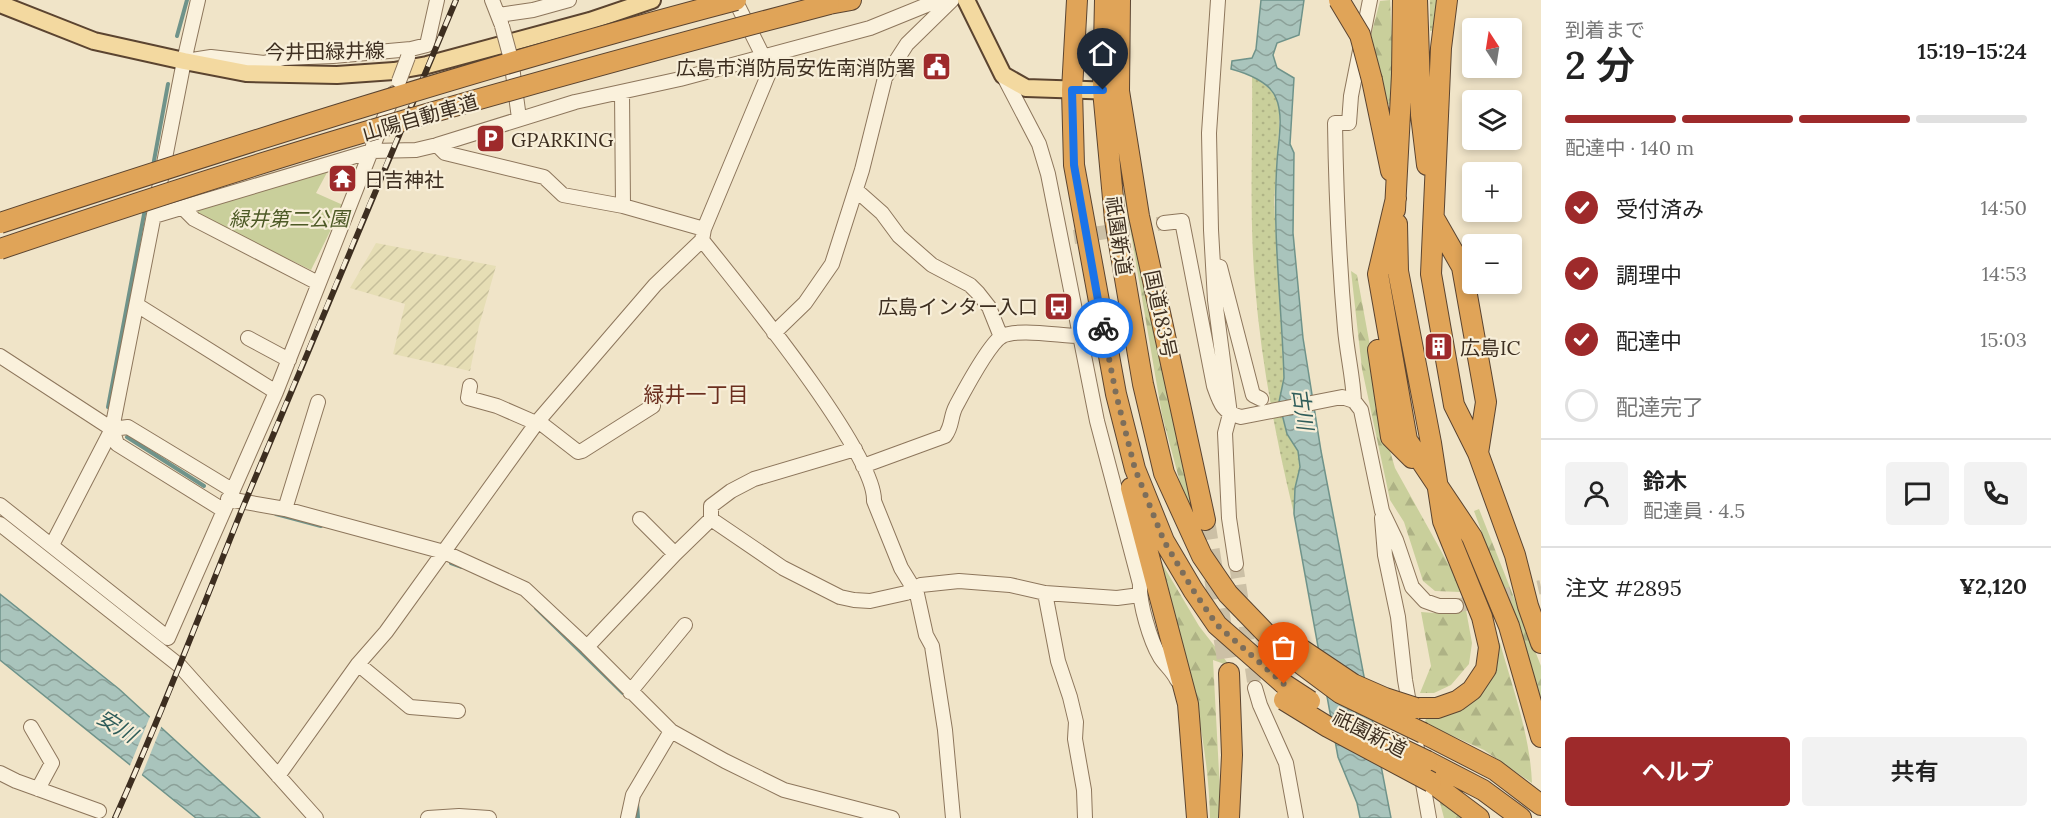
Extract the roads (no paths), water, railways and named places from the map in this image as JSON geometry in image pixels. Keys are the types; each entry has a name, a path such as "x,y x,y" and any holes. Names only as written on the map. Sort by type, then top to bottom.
{"highway":[{"name":"山陽自動車道","path":"0,223 380,102 622,30 736,0"},
{"name":"山陽自動車道","path":"0,249 374,130 630,57 851,0"},
{"name":"祇園新道","path":"1077,0 1072,90 1074,165 1116,394 1135,469 1164,541 1217,625 1284,692 1483,790 1521,818"},
{"path":"1105,0 1111,90"},
{"name":"国道183号","path":"1120,0 1111,90 1205,520"},
{"path":"1339,0 1360,36 1372,80 1396,198 1366,277 1391,437 1437,485 1472,537 1509,626 1541,737"},
{"path":"1281,642 1353,684 1416,708 1437,708 1458,701 1472,690 1486,669 1489,647 1482,616 1443,521 1431,442 1398,271 1396,198 1403,0"},
{"path":"1418,0 1421,115 1434,218 1462,267 1486,402 1478,453"},
{"path":"1447,0 1441,48 1431,274 1454,405 1478,453 1515,555 1528,606 1541,643"},
{"name":"祇園新道","path":"1111,90 1115,220 1143,384 1164,473 1202,556 1228,594 1340,693 1495,770 1541,805"},
{"path":"1434,218 1462,251"},
{"path":"1478,294 1495,403 1478,453"},
{"path":"1116,394 1131,486 1188,704 1197,818"},
{"path":"1515,555 1541,604"},
{"path":"1229,673 1232,755 1229,818"},
{"path":"1284,692 1329,727 1431,782 1479,818"}],"main road":[{"name":"今井田緑井線","path":"0,4 20,6 94,40 184,61 246,73 337,75 427,66 590,21 652,0"},
{"path":"966,0 1003,75 1026,88 1111,90"}],"street":[{"path":"52,545 112,429 198,0"},
{"path":"184,61 211,57 264,63 284,58 409,53 427,45 437,0"},
{"path":"492,0 511,59 519,118"},
{"path":"500,21 568,0"},
{"path":"278,776 357,664 386,632 537,422 655,285 703,234 769,73 736,0"},
{"path":"154,216 372,151 416,150 437,145 575,102 680,79 870,28 939,0"},
{"path":"774,333 805,303 832,264 856,190 885,78 907,44 952,0"},
{"path":"1218,0 1209,132 1213,264 1215,300 1235,415 1225,433 1229,518 1236,564"},
{"path":"1348,399 1354,382 1345,332 1336,215 1335,123 1348,123 1350,96 1370,0"},
{"path":"0,505 168,638 276,392 409,53"},
{"path":"1003,75 1039,144 1068,238 1081,336 1097,421 1140,584 1140,595 1155,646 1161,658 1175,675 1188,704"},
{"path":"622,92 623,206"},
{"path":"437,145 445,153 544,177 563,195 623,206 703,234 839,423 863,466 895,554 914,588 926,635 932,646 945,730 953,818"},
{"path":"856,190 882,213 899,236 932,265 970,285 978,293 989,307 1001,337"},
{"path":"183,208 195,219 318,283"},
{"path":"1164,224 1182,221 1214,386 1220,404 1235,415 1348,399 1361,410 1382,511 1385,555 1398,617 1405,681 1429,818"},
{"path":"1213,264 1220,267 1253,395 1260,399"},
{"path":"137,305 276,392"},
{"path":"863,466 945,436 951,428 954,410 977,369 1001,337 1033,333 1081,336"},
{"path":"249,338 289,360"},
{"path":"0,356 112,429 117,444 228,500 285,509 444,552 525,589 587,647 670,731 784,790 892,818"},
{"path":"470,386 468,398 497,406 537,422 578,452 653,406"},
{"path":"285,509 318,402"},
{"path":"112,429 128,427 228,500"},
{"path":"587,647 711,519 711,506 754,479 855,449"},
{"path":"1382,511 1396,540 1412,586 1425,601 1439,606 1456,606"},
{"path":"640,519 675,554"},
{"path":"711,519 783,568 840,597 854,600 870,601 906,592 921,585 959,580 1010,585 1045,593 1117,598 1140,595"},
{"path":"0,524 180,666 316,818"},
{"path":"1045,593 1058,661 1076,722 1075,739 1084,790 1085,818"},
{"path":"630,692 685,625"},
{"path":"357,664 410,707 458,711"},
{"path":"1255,688 1260,705 1286,763 1296,818"},
{"path":"31,727 52,763 38,789"},
{"path":"628,818 633,795 670,731"},
{"path":"0,772 16,781 99,811"},
{"path":"428,818 489,818"}],"water":[{"name":"古川","path":"1261,0 1304,0 1299,35 1277,43 1273,55 1277,68 1294,78 1290,144 1294,153 1293,233 1303,338 1321,451 1391,818 1360,818 1357,803 1338,757 1294,514 1295,488 1300,467 1298,451 1287,434 1279,402 1284,378 1276,243 1280,113 1276,98 1269,87 1250,76 1231,69 1232,61 1252,58 1256,49"},
{"name":"安川","path":"0,594 119,689 260,818 196,818 0,660"}],"waterway":[{"path":"177,36 187,0"},
{"path":"153,166 168,84"},
{"path":"108,407 145,209"},
{"path":"127,437 204,486"},
{"path":"276,514 321,526"},
{"path":"451,563 462,567"},
{"path":"536,608 623,693"},
{"path":"637,803 638,818"}],"tunnel":[{"path":"1074,237 1164,223"},
{"path":"1205,520 1229,673"},
{"path":"1236,564 1255,688"},
{"path":"1456,606 1541,587"}],"railway":[{"path":"115,818 456,0"}],"place":[{"name":"広島市消防局安佐南消防署","path":"937,67"},
{"name":"GPARKING","path":"490,139"},
{"name":"日吉神社","path":"343,179"},
{"name":"広島インター入口","path":"1059,306"},
{"name":"広島IC","path":"1439,347"}],"district":[{"name":"緑井一丁目","path":"696,394"}],"park label":[{"name":"緑井第二公園","path":"289,218"}]}
